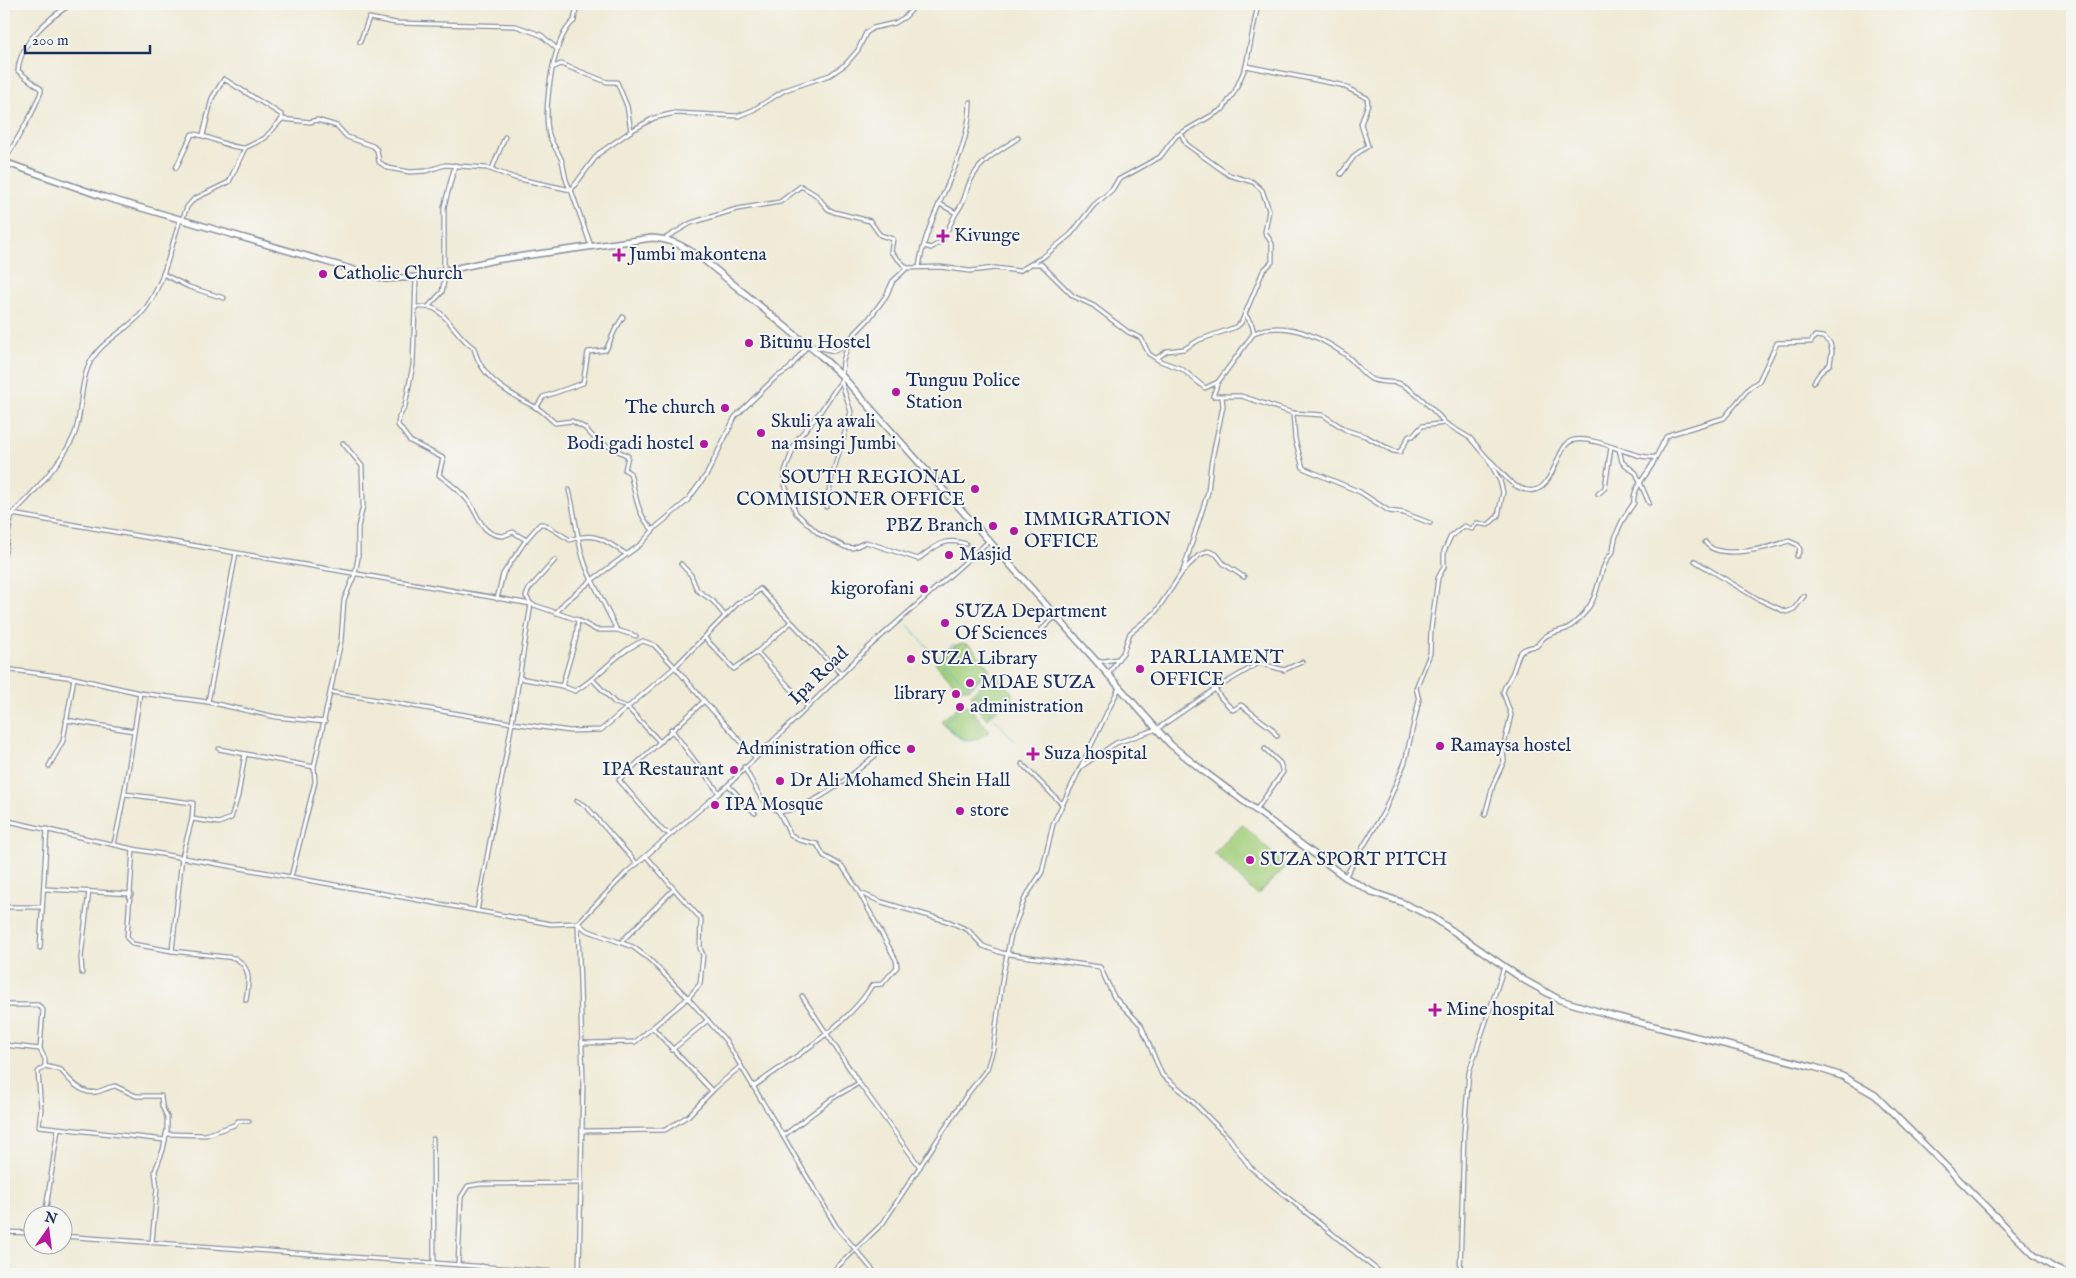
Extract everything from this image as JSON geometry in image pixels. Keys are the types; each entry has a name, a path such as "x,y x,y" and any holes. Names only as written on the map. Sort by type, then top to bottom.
{"main road":[{"path":"4,162 104,197 370,276 394,280 591,246 652,238 664,239 683,246 699,256 808,345 990,541 1095,662 1183,756 1345,877 1372,892 1402,902 1426,914 1544,992 1574,1005 1804,1064 1842,1076 1861,1085 1875,1095 2034,1255 2056,1269 2069,1274"}],"street":[{"path":"4,162 32,114 42,89 18,71 26,50 46,22 72,4"},
{"path":"151,4 170,4"},
{"path":"577,4 574,21 567,27 557,49 546,107 548,130 561,160 567,184 571,190 591,246"},
{"path":"571,190 598,154 631,131 654,118 675,113 738,116 753,110 785,90 830,75 846,64 858,50 866,33 873,28 895,23 905,17 917,4"},
{"path":"556,613 565,602 592,580 641,544 652,530 688,500 700,486 735,417 775,378 790,369 808,345 834,351 846,344 853,334 868,320 886,296 893,281 907,268 919,267 970,271 995,268 1019,271 1044,257 1071,234 1094,205 1112,190 1118,180 1160,157 1181,133 1224,109 1235,91 1246,66 1258,4"},
{"path":"360,42 368,18 396,23 516,26 541,35 557,49"},
{"path":"553,67 560,64 607,82 617,82 627,106 631,131"},
{"path":"1246,66 1341,85 1366,98 1368,104 1361,124 1368,146 1355,155 1341,174"},
{"path":"203,135 212,98 224,79 282,115 282,119"},
{"path":"919,267 924,246 966,132 970,102"},
{"path":"282,119 310,122 317,120 338,126 347,137 373,146 377,150 379,162 388,168 410,172 426,171 445,165 492,169 515,178 571,190"},
{"path":"176,168 190,135 203,135 230,147 245,148 265,138 282,119"},
{"path":"1156,358 1167,351 1184,349 1199,340 1236,327 1241,323 1263,271 1272,262 1272,244 1265,232 1269,210 1262,190 1253,182 1229,175 1186,144 1181,133"},
{"path":"492,169 505,137"},
{"path":"924,246 931,248 942,241 956,213 964,202 970,182 979,167 996,151 1018,138"},
{"path":"4,556 12,514 43,479 73,439 81,410 88,367 98,350 123,332 142,313 162,274 189,203 229,182 245,148"},
{"path":"428,307 442,292 444,207 455,165"},
{"path":"664,239 691,223 737,209 780,202 801,186 816,195 828,209 870,221 880,235 893,240 891,252 907,268"},
{"path":"940,204 956,213"},
{"path":"1028,266 1041,264 1073,296 1094,306 1128,332 1141,338 1147,352 1156,358 1182,368 1206,388 1218,382"},
{"path":"162,274 188,287 224,298"},
{"path":"416,277 413,365 405,406 398,417 398,425 410,441 443,458 439,475 470,504 488,533 503,536 513,532 526,540"},
{"path":"415,307 435,309 452,325 462,340 474,348 477,361 497,383 516,398 536,408 555,423 572,421 585,428 596,440 628,456 624,470 630,473 633,494 644,520 652,530"},
{"path":"1245,314 1252,325 1254,334"},
{"path":"536,408 543,397 583,382 588,352 606,350 614,330 623,317"},
{"path":"1213,396 1218,382 1254,334 1267,327 1281,326 1313,336 1346,356 1373,380 1400,384 1445,422 1470,438 1488,459 1515,485 1532,490 1544,485 1556,466 1566,444 1572,440 1599,442 1611,447 1656,457 1666,437 1671,434 1724,418 1749,388 1759,381 1777,343 1811,342 1815,336 1819,336 1830,343 1832,351 1830,364 1814,382"},
{"path":"826,507 832,476 851,412 841,379 843,361 853,334"},
{"path":"841,379 820,412 800,434 786,470 785,485 796,513 819,534 845,547 852,548 866,542 918,559 942,543 952,540 966,544"},
{"path":"1213,396 1242,396 1294,412 1323,415 1346,430 1373,440 1393,451 1400,452 1409,436 1413,436 1422,426 1445,422"},
{"path":"1183,570 1208,492 1211,464 1223,406 1223,397 1213,396"},
{"path":"1294,412 1296,439 1303,468 1360,492 1389,511 1404,513 1430,523"},
{"path":"291,877 315,782 314,767 341,641 344,600 355,574 364,490 362,466 343,443"},
{"path":"1598,494 1605,488 1611,447"},
{"path":"1619,449 1622,462 1636,473 1649,503"},
{"path":"1345,877 1384,812 1405,762 1419,700 1416,688 1430,654 1430,629 1438,578 1444,567 1444,551 1448,539 1464,526 1472,529 1477,523 1488,524 1498,516 1501,509 1503,492 1488,459"},
{"path":"1485,815 1493,785 1504,761 1503,749 1511,715 1503,692 1512,674 1517,656 1524,648 1537,646 1546,635 1572,626 1586,612 1597,593 1607,558 1613,552 1613,544 1620,522 1634,503 1633,498 1655,459"},
{"path":"569,490 585,563 617,630"},
{"path":"4,512 531,604 578,620 596,630 617,630 636,636"},
{"path":"496,599 504,574 526,540 540,524 544,524 570,540 588,535 597,537 626,554"},
{"name":"Ipa Road","path":"578,922 596,901 728,785 807,706 990,541"},
{"path":"1705,542 1709,548 1730,552 1776,546 1789,541 1798,545 1800,550 1797,556"},
{"path":"1108,675 1123,653 1130,633 1155,613 1183,570 1198,556 1208,551 1216,554 1224,564 1244,577"},
{"path":"208,702 236,553"},
{"path":"531,604 527,600 527,593 555,560"},
{"path":"1695,561 1758,600 1786,612 1794,609 1804,596"},
{"path":"681,564 691,575 697,590 712,601 725,616"},
{"path":"331,692 512,723 590,732 601,730 611,724 627,707 675,667 742,600 752,596 760,589 790,623 842,674"},
{"path":"477,911 512,723 531,604"},
{"path":"1040,631 1056,616"},
{"path":"562,686 576,638 578,620"},
{"path":"705,638 734,669 790,623"},
{"path":"519,678 562,686 576,691 593,680 621,653 643,641 654,645 755,757"},
{"path":"757,652 807,706"},
{"path":"1095,662 1118,659"},
{"path":"1082,767 1116,743 1157,729 1215,688 1258,663 1284,670 1302,662"},
{"path":"4,669 74,678 140,693 208,702 276,717 325,722"},
{"path":"49,766 63,741 74,678"},
{"path":"593,680 615,703 627,707 659,741"},
{"path":"830,1274 883,1223 966,1096 987,1070 993,1049 1006,954 1024,898 1042,872 1053,824 1119,688"},
{"path":"1215,688 1221,698 1233,710 1241,705 1271,728 1277,736"},
{"path":"114,844 125,794 140,693"},
{"path":"672,834 664,831 619,780 671,729 704,701"},
{"path":"66,720 134,731"},
{"path":"671,729 719,793"},
{"path":"779,812 799,807 854,772 884,748"},
{"path":"219,749 314,767"},
{"path":"1255,810 1283,772 1280,763 1265,749"},
{"path":"192,820 219,823 230,818 238,796 245,754"},
{"path":"1022,764 1063,805"},
{"path":"744,767 761,798 779,812 790,834 799,840 817,844 824,856 842,866 860,893 896,960 897,967 882,984 872,985 859,1004 827,1033 752,1087"},
{"path":"728,785 755,813"},
{"path":"125,794 193,803 192,820 182,857 172,951"},
{"path":"577,800 588,807 637,864"},
{"path":"4,884 6,820 133,849 477,911 551,924 578,922 586,930 622,942 649,959 688,998 726,1041 836,1226 876,1274"},
{"path":"40,948 47,829"},
{"path":"133,849 127,938 129,942 172,951 235,958 243,963 249,975 246,1000"},
{"path":"582,1044 635,1042 688,998 700,984 703,955 700,948 701,919 647,857"},
{"path":"44,889 131,894"},
{"path":"622,942 674,890"},
{"path":"82,973 81,957 89,891"},
{"path":"860,893 882,902 950,922 968,930 983,946 1006,954 1100,967 1114,997 1141,1025 1162,1075 1183,1092 1229,1138 1250,1167 1382,1274"},
{"path":"4,907 41,908"},
{"path":"578,922 582,1044 580,1274"},
{"path":"1460,1274 1464,1133 1469,1072 1504,967"},
{"path":"802,996 859,1083 920,1167"},
{"path":"4,1005 31,1004 42,1008 40,1049 45,1058 45,1066 38,1072 40,1108 38,1125 58,1129 166,1140"},
{"path":"672,1050 708,1020"},
{"path":"653,1028 712,1091"},
{"path":"4,1045 40,1049"},
{"path":"45,1066 61,1070 68,1080 86,1092 97,1092 115,1086 136,1096 161,1096 162,1106 167,1118 166,1140 155,1171 157,1188 152,1242"},
{"path":"582,1132 666,1130 688,1116 712,1091 741,1066"},
{"path":"783,1136 833,1098 859,1083"},
{"path":"166,1134 206,1135 234,1125 238,1121 249,1121"},
{"path":"46,1206 58,1129"},
{"path":"433,1139 434,1263"},
{"path":"458,1265 461,1197 468,1186 480,1184 582,1182"},
{"path":"4,1232 22,1233"},
{"path":"72,1237 585,1274"},
{"path":"482,1266 483,1274"}],"green space":[{"path":"963,643 971,646 990,670 969,689 959,689 935,663 956,645"},
{"path":"994,673 1014,695 987,719 972,702 972,693"},
{"path":"961,704 968,706 990,731 975,740 964,740 941,721"},
{"name":"SUZA SPORT PITCH","path":"1243,824 1286,867 1257,895 1214,853"}],"waterway":[{"path":"908,625 937,658 954,644"},
{"path":"944,668 942,665 945,662 965,684 970,685 986,672"},
{"path":"991,681 986,683 975,695 990,697 987,710 991,714"},
{"path":"960,709 945,722 958,736 970,741"},
{"path":"994,718 1015,741"}],"place":[{"name":"Kivunge","path":"943,236"},
{"name":"Jumbi makontena","path":"619,255"},
{"name":"Catholic Church","path":"323,274"},
{"name":"Bitunu Hostel","path":"749,343"},
{"name":"Tunguu Police Station","path":"896,392"},
{"name":"The church","path":"725,408"},
{"name":"Skuli ya awali na msingi Jumbi","path":"761,433"},
{"name":"Bodi gadi hostel","path":"704,444"},
{"name":"SOUTH REGIONAL COMMISIONER OFFICE","path":"975,489"},
{"name":"PBZ Branch","path":"993,526"},
{"name":"IMMIGRATION OFFICE","path":"1014,531"},
{"name":"Masjid","path":"949,555"},
{"name":"kigorofani","path":"924,589"},
{"name":"SUZA Department Of Sciences","path":"945,623"},
{"name":"SUZA Library","path":"911,659"},
{"name":"PARLIAMENT OFFICE","path":"1140,669"},
{"name":"MDAE SUZA","path":"970,683"},
{"name":"library","path":"956,694"},
{"name":"administration","path":"960,707"},
{"name":"Ramaysa hostel","path":"1440,746"},
{"name":"Administration office","path":"911,749"},
{"name":"Suza hospital","path":"1033,754"},
{"name":"IPA Restaurant","path":"734,770"},
{"name":"Dr Ali Mohamed Shein Hall","path":"780,781"},
{"name":"IPA Mosque","path":"715,805"},
{"name":"store","path":"960,811"},
{"name":"SUZA SPORT PITCH","path":"1250,860"},
{"name":"Mine hospital","path":"1435,1010"}]}
